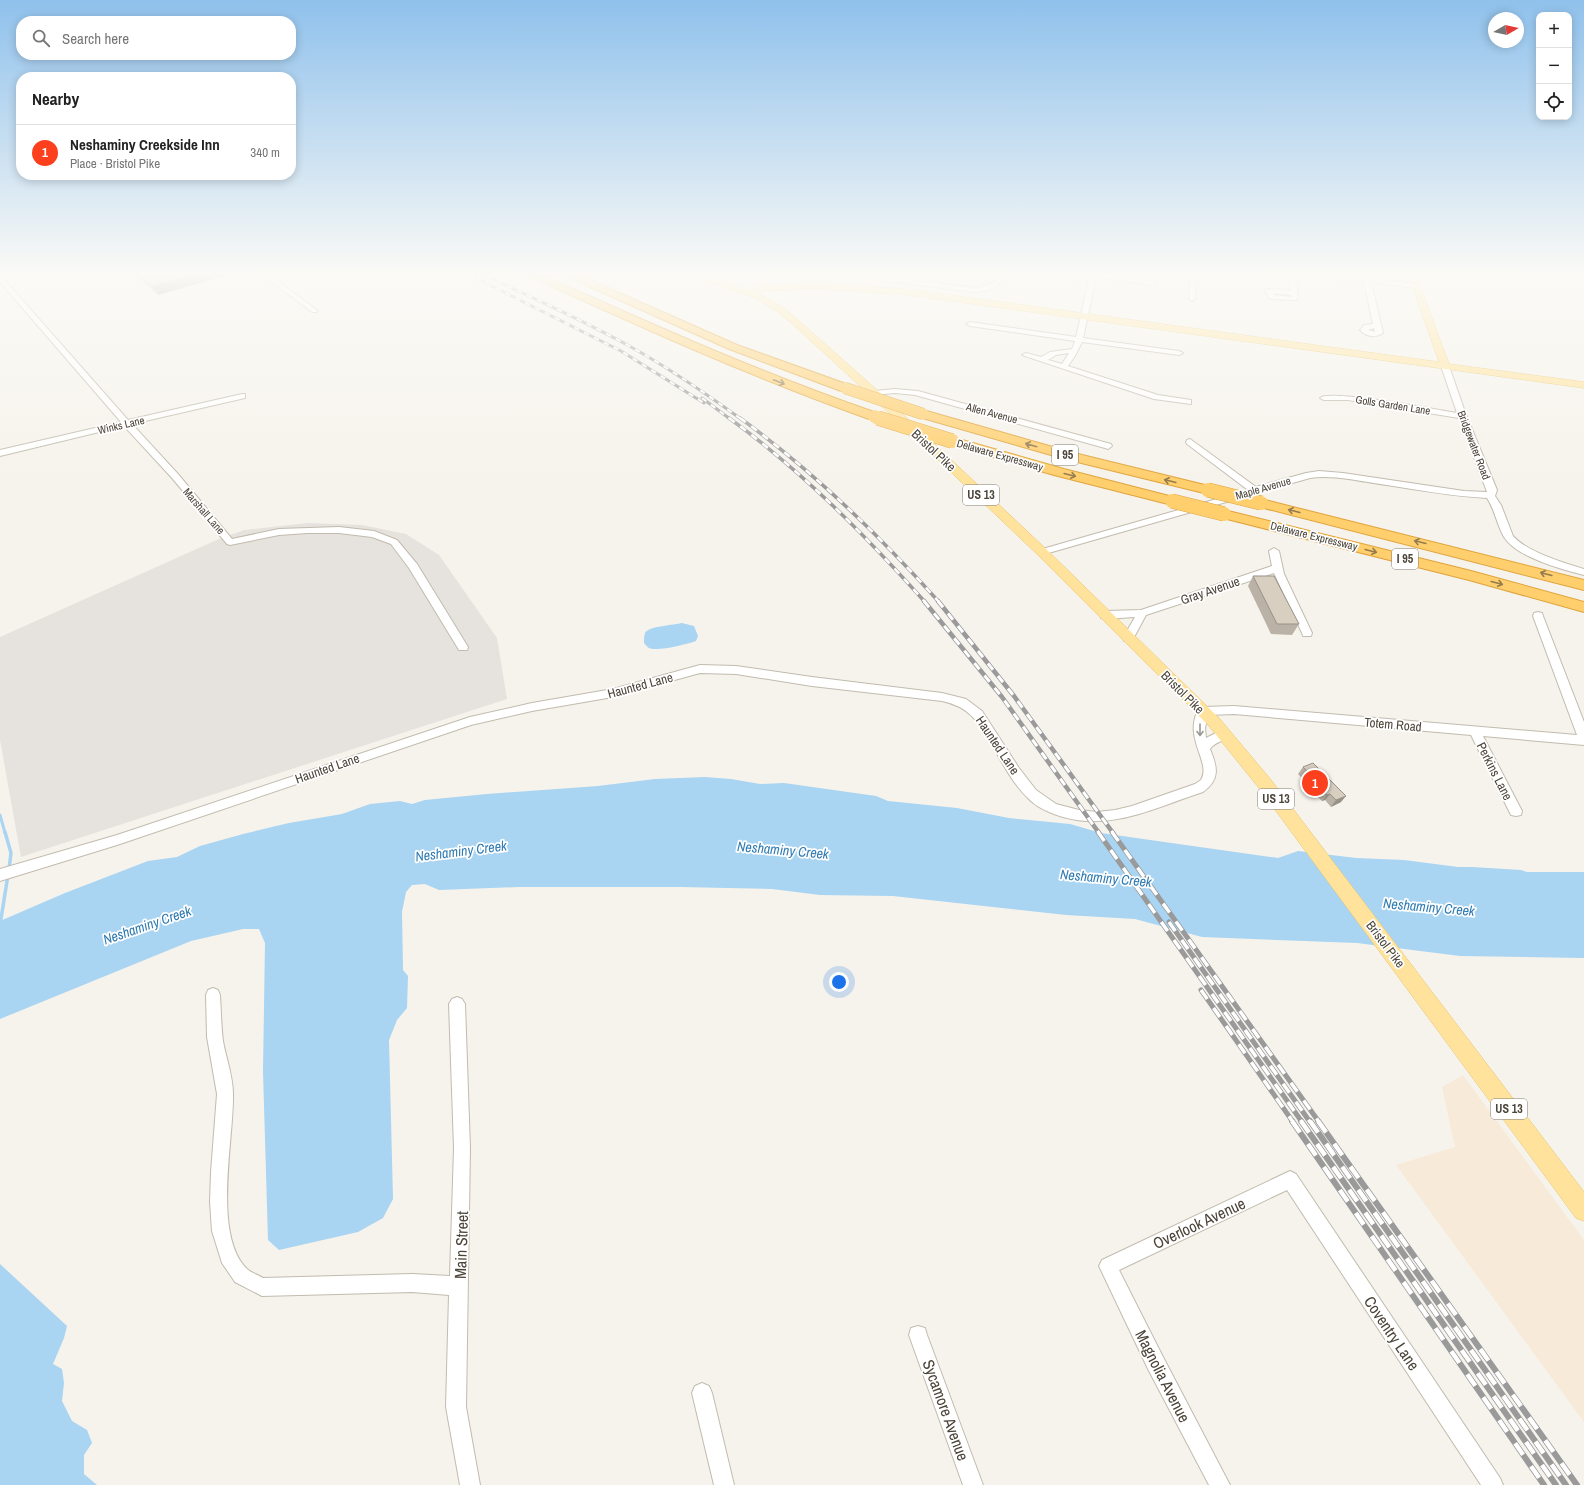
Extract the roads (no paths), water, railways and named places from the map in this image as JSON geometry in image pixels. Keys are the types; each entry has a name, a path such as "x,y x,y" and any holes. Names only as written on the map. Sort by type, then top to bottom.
{"highway":[{"name":"Delaware Expressway","path":"682,341 732,364 807,393 952,441 1059,472 1471,576 1584,607"},
{"name":"Delaware Expressway","path":"722,341 845,388 923,414 1070,456 1208,490 1258,497 1584,585"}],"main road":[{"name":"Bristol Pike","path":"816,341 874,393 1042,552 1224,734 1251,765 1584,1210"},
{"path":"1264,341 1584,385"},
{"name":"Bridgewater Road","path":"1436,341 1445,366"}],"street":[{"name":"Marshall Lane","path":"55,341 126,423 175,476 230,542 284,532 339,530 374,534 394,542 413,566 463,647"},
{"path":"1064,366 1074,351 1078,341"},
{"path":"1095,341 1179,353"},
{"path":"1043,360 1048,354 1074,351"},
{"path":"1026,355 1162,398 1188,402"},
{"name":"Bridgewater Road","path":"1445,366 1462,416 1492,490 1490,495 1499,509 1510,540 1528,550 1584,572"},
{"name":"Allen Avenue","path":"874,393 901,391 915,393 1108,446"},
{"name":"Winks Lane","path":"0,453 242,396"},
{"name":"Golls Garden Lane","path":"1324,398 1354,399 1462,416"},
{"path":"1190,442 1258,497"},
{"name":"Maple Avenue","path":"1042,552 1258,497 1298,478 1320,474 1464,494 1490,495"},
{"path":"1274,551 1277,568 1307,633"},
{"name":"Gray Avenue","path":"1105,615 1142,613 1277,568"},
{"path":"1128,638 1142,613"},
{"path":"1538,616 1584,737"},
{"name":"Haunted Lane","path":"0,875 117,840 415,738 470,721 532,707 613,693 700,669 713,668 735,670 842,686 942,697 957,701 969,706 978,714 1032,794 1046,805 1080,816 1104,817 1121,815 1204,786 1210,779 1211,775 1199,732 1203,712"},
{"name":"Totem Road","path":"1203,712 1234,710 1584,740"},
{"name":"Perkins Lane","path":"1475,731 1516,811"},
{"path":"1204,748 1208,742 1224,734"},
{"path":"214,995 214,1024 216,1043 221,1061 225,1094 219,1215 224,1245 234,1269 243,1278 262,1287 412,1283 459,1286"},
{"name":"Main Street","path":"458,1004 462,1148 456,1406 470,1485"},
{"name":"Overlook Avenue","path":"1108,1266 1290,1180"},
{"name":"Coventry Lane","path":"1290,1180 1493,1485"},
{"name":"Magnolia Avenue","path":"1108,1266 1155,1362 1220,1485"},
{"name":"Sycamore Avenue","path":"918,1336 973,1485"},
{"path":"702,1393 724,1485"}],"water":[{"path":"682,623 694,626 698,636 696,641 679,646 658,649 649,648 644,643 645,633 647,631 656,627"},
{"name":"Neshaminy Creek","path":"705,777 731,779 760,784 784,783 876,796 888,801 957,808 1009,818 1070,824 1101,833 1278,858 1298,851 1356,858 1404,860 1458,867 1521,870 1527,872 1584,872 1584,958 1460,956 1357,943 1202,937 1135,919 1066,915 893,896 820,895 772,889 680,887 520,887 439,890 425,884 412,885 406,892 402,912 403,970 408,976 407,1008 397,1020 389,1040 393,1199 383,1218 358,1232 279,1250 268,1240 263,1072 265,943 259,929 243,929 191,941 0,1019 0,921 65,893 148,861 177,857 200,846 243,834 289,823 342,814 370,804 400,801 412,804 425,800 487,794 598,786 655,779"},
{"path":"0,1264 67,1326 64,1338 53,1364 62,1369 64,1383 62,1401 72,1421 87,1430 92,1443 84,1455 84,1474 97,1485 0,1485"}],"waterway":[{"path":"0,815 5,833"},
{"path":"5,832 11,853 9,869"},
{"path":"0,925 8,875"}],"railway":[{"path":"602,341 621,351 704,403"},
{"path":"620,341 687,381 741,419"},
{"path":"702,398 730,419"},
{"path":"729,418 756,438 832,505 856,528 925,602"},
{"path":"740,418 767,438 819,482 869,528 939,602"},
{"path":"924,601 1002,697 1099,833"},
{"path":"938,601 1014,696 1113,833"},
{"path":"1098,832 1302,1122"},
{"path":"1112,832 1319,1122"},
{"path":"1169,922 1310,1122"},
{"path":"1201,990 1293,1122"},
{"path":"1292,1121 1544,1485"},
{"path":"1301,1121 1556,1485"},
{"path":"1310,1121 1566,1485"},
{"path":"1318,1121 1577,1485"}],"place":[{"name":"Neshaminy Creekside Inn","path":"1315,783"}]}
